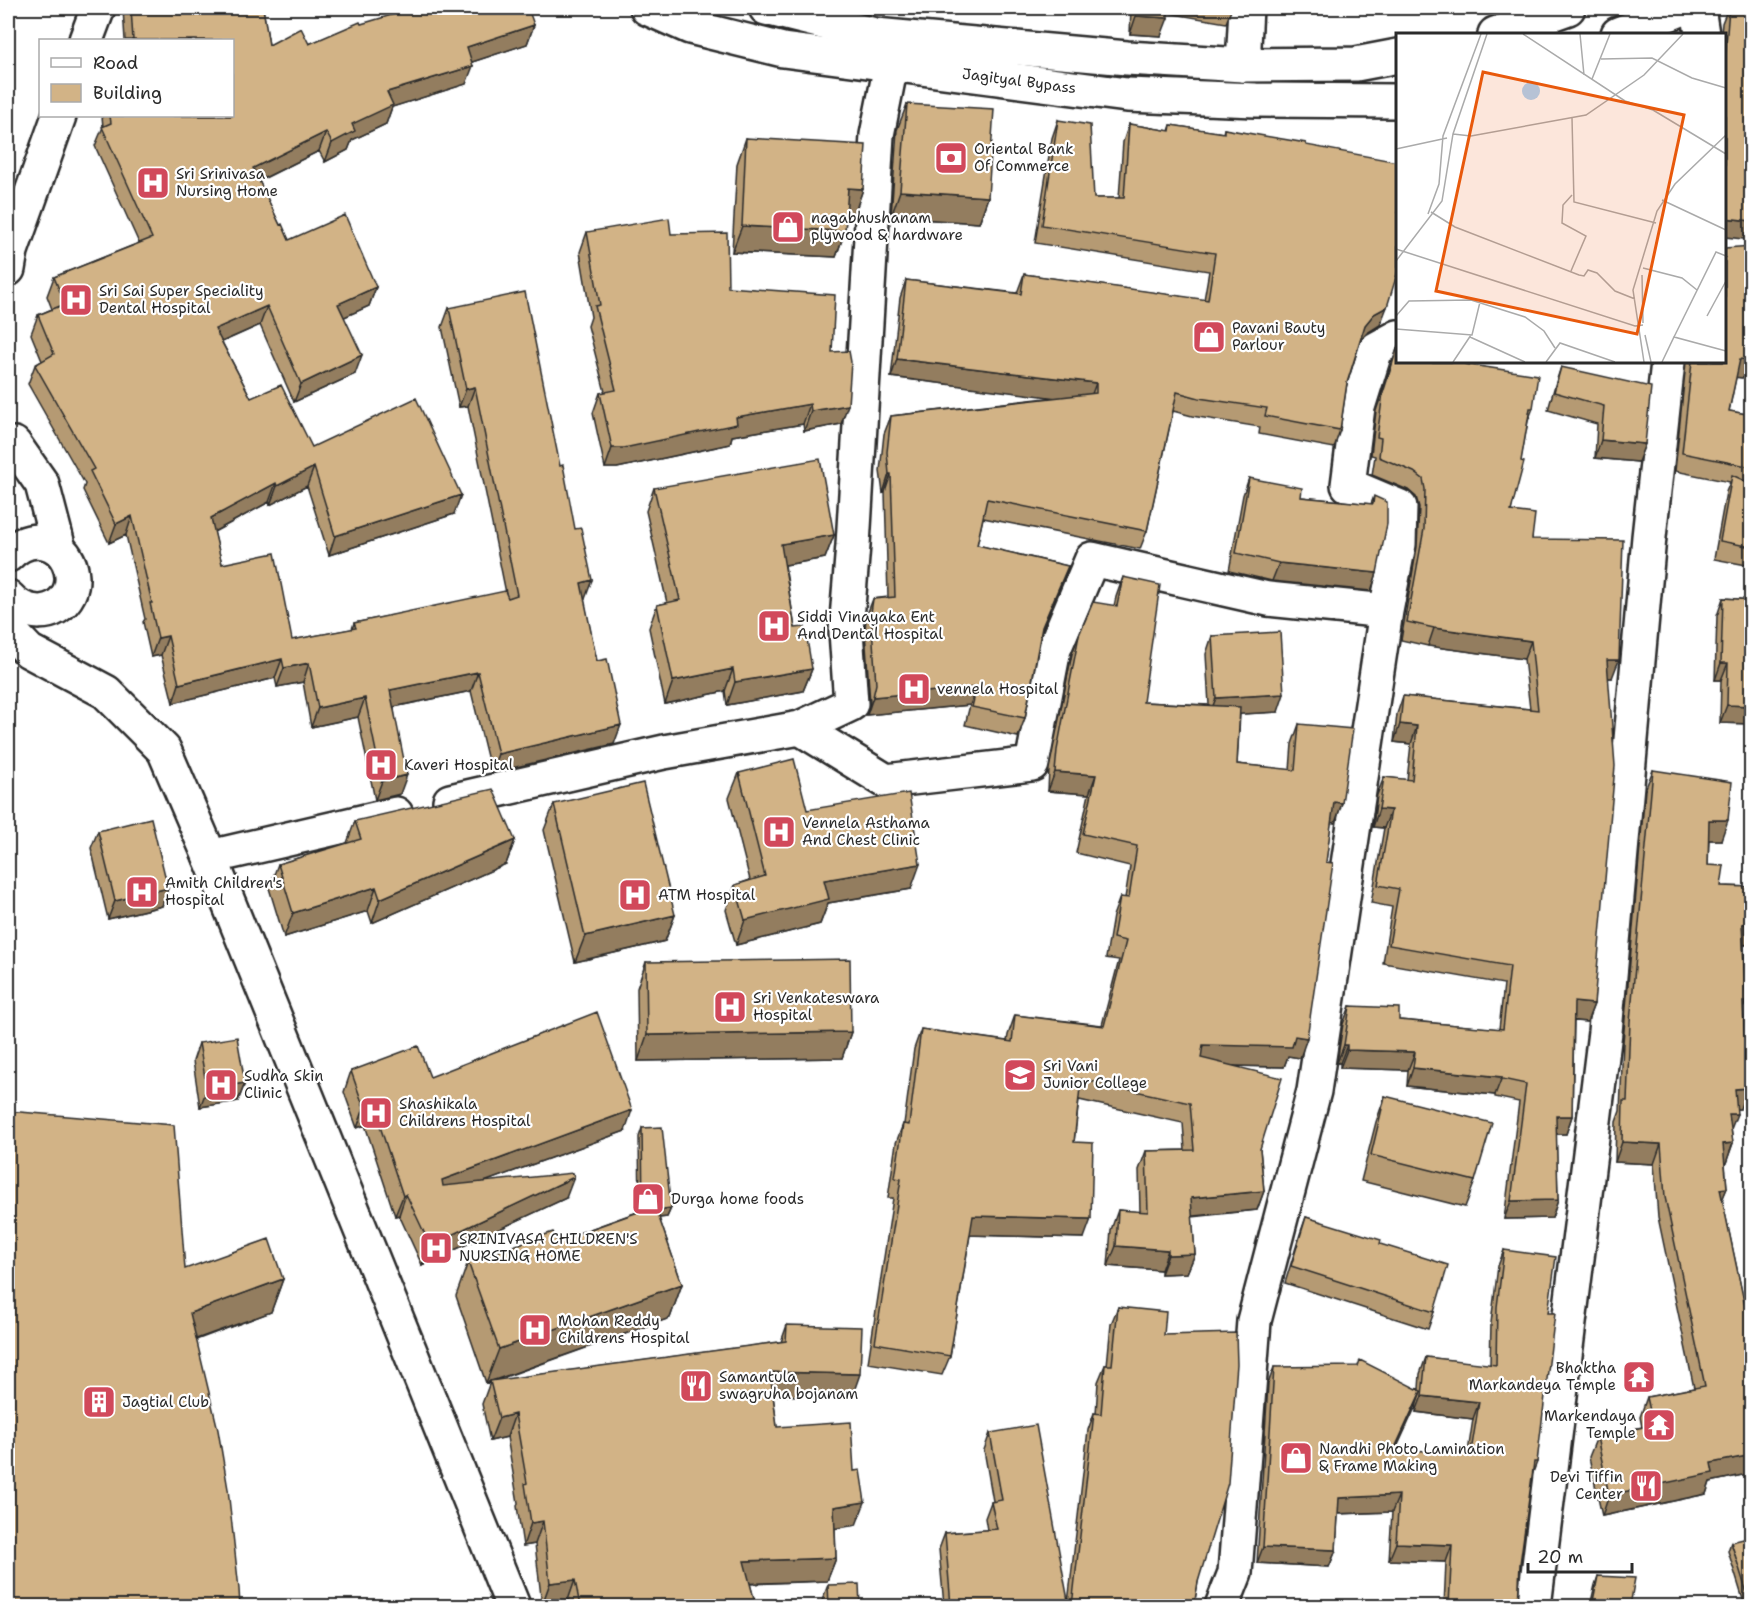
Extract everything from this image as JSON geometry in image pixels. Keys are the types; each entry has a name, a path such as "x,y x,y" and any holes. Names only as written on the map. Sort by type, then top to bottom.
{"street":[{"path":"87,39 98,8"},
{"name":"Jagityal Bypass","path":"647,8 691,17 783,50 1127,95 1256,100 1396,101"},
{"name":"Jagityal Bypass","path":"766,8 875,35 1127,58 1243,66 1356,64 1396,56"},
{"path":"1243,66 1246,8"},
{"path":"1498,33 1568,8"},
{"path":"1621,33 1684,8"},
{"path":"1698,8 1702,33"},
{"path":"210,857 664,752 800,728 851,704 846,631 877,135 891,65 875,35"},
{"path":"8,269 11,251 59,117"},
{"path":"1222,1606 1235,1573 1254,1321 1314,1091 1386,611 1399,544 1400,507 1348,485 1358,407 1376,349 1396,338"},
{"path":"1534,1606 1605,1032 1649,537 1668,363"},
{"path":"8,445 14,444 42,484 59,549"},
{"path":"8,555 16,547 27,542 49,543 67,558 72,581 69,593 62,603 51,610 34,612 16,606 8,598"},
{"path":"800,728 886,781 1032,764 1054,649 1092,559 1268,599 1386,611"},
{"path":"8,629 29,651 106,692 164,750 210,857 512,1604"}],"building":[{"path":"131,8 263,8 269,45 301,28 309,44 360,22 361,24 415,8 528,8 534,25 467,47 473,66 387,92 393,105 352,124 355,131 332,143 326,132 253,168 289,240 345,215 376,287 338,304 362,355 301,384 267,306 215,329 251,398 281,385 312,447 416,398 461,495 335,536 314,467 277,486 276,483 211,518 222,564 275,553 292,640 356,628 354,623 505,591 508,598 517,595 475,387 466,389 449,308 525,292 560,466 563,465 575,529 581,528 592,580 581,583 597,661 607,659 621,725 498,754 478,672 390,690 407,775 382,781 365,698 318,708 309,663 284,668 282,659 179,684 168,636 158,638 132,516 116,524 90,471 94,469 35,365 54,354 38,315 65,304 54,277 152,238 102,127 111,123 110,117 234,117 234,39 133,39"},
{"path":"1137,8 1168,8 1168,18 1136,16"},
{"path":"1729,8 1752,8 1752,221 1726,218 1726,46"},
{"path":"907,104 994,109 988,197 900,191"},
{"path":"1058,120 1090,125 1094,198 1124,198 1129,124 1170,131 1171,125 1224,133 1224,129 1396,162 1396,278 1387,307 1374,314 1365,325 1347,383 1340,430 1265,416 1267,408 1199,398 1177,392 1147,531 987,499 977,545 1068,566 1042,627 1025,718 972,707 977,687 873,697 876,684 871,613 873,599 895,597 891,474 889,474 887,452 891,416 1096,393 1096,383 897,359 906,280 1021,294 1024,274 1208,300 1215,253 1042,225"},
{"path":"746,138 866,145 863,189 848,188 845,231 742,226"},
{"path":"669,218 671,234 727,233 728,287 835,295 832,352 849,351 851,362 848,405 811,411 810,404 736,417 737,424 624,448 612,448 600,393 616,390 595,306 600,305 587,232"},
{"path":"1752,246 1752,360 1740,359 1729,411 1752,415 1752,467 1682,453 1692,363 1726,363 1726,248"},
{"path":"1396,352 1396,363 1465,363 1538,375 1521,461 1524,462 1511,511 1535,514 1532,539 1623,540 1619,660 1607,660 1615,766 1594,1004 1574,1002 1572,1116 1556,1116 1558,1200 1511,1201 1526,1084 1502,1079 1502,1077 1413,1068 1415,1052 1347,1050 1347,1045 1344,1045 1350,1006 1399,1008 1399,1020 1503,1029 1510,966 1389,945 1399,889 1378,885 1391,810 1379,809 1384,777 1412,780 1417,726 1400,724 1403,696 1538,710 1531,641 1434,628 1407,622 1424,529 1425,489 1423,479 1414,472 1379,457 1381,438 1377,437 1383,393"},
{"path":"1561,367 1651,387 1645,444 1601,440 1604,406 1554,392"},
{"path":"820,459 834,535 781,544 795,628 805,627 812,669 735,682 733,669 673,681 657,605 680,600 654,488"},
{"path":"1732,475 1752,484 1752,547 1720,541"},
{"path":"1249,478 1302,488 1301,497 1373,504 1374,496 1387,502 1387,524 1377,573 1279,563 1236,553"},
{"path":"1123,577 1160,585 1143,702 1240,707 1237,764 1295,770 1299,724 1353,729 1342,803 1334,802 1326,862 1333,863 1307,1038 1295,1036 1292,1047 1203,1045 1201,1058 1282,1078 1260,1149 1264,1191 1191,1198 1195,1254 1168,1255 1168,1250 1116,1246 1118,1210 1148,1212 1146,1151 1194,1150 1190,1103 1081,1079 1074,1142 1093,1143 1091,1219 973,1216 950,1356 875,1343 901,1179 895,1178 903,1124 909,1125 921,1029 1012,1042 1015,1015 1104,1026 1126,941 1113,938 1120,897 1129,898 1137,846 1083,834 1096,775 1055,772 1057,750 1079,635 1093,602 1117,606"},
{"path":"1723,598 1752,600 1752,706 1727,705 1728,663 1721,663"},
{"path":"1280,632 1284,694 1216,698 1212,636"},
{"path":"794,759 807,810 909,793 920,864 824,880 829,899 745,920 735,885 765,876 739,773"},
{"path":"1653,770 1732,782 1728,820 1709,820 1708,865 1724,866 1721,886 1752,887 1752,924 1742,924 1747,1088 1735,1089 1737,1114 1729,1114 1733,1143 1723,1144 1727,1188 1720,1189 1752,1339 1752,1455 1711,1463 1713,1473 1609,1495 1597,1437 1653,1425 1647,1397 1705,1386 1665,1197 1661,1144 1622,1142 1623,1101 1627,1101 1630,1022"},
{"path":"643,783 675,915 585,936 554,804"},
{"path":"493,789 515,840 380,899 376,887 293,913 278,864 361,839 355,821"},
{"path":"151,818 168,888 115,901 98,831"},
{"path":"850,959 851,1032 647,1035 646,962"},
{"path":"597,1012 632,1110 442,1180 443,1186 573,1173 574,1177 430,1245 406,1194 403,1196 373,1105 364,1108 351,1071 418,1046 430,1077"},
{"path":"237,1037 245,1083 207,1089 199,1043"},
{"path":"1385,1096 1492,1123 1475,1181 1371,1155"},
{"name":"Jagtial Club","path":"8,1111 174,1125 185,1269 269,1239 283,1279 190,1313 218,1430 228,1489 240,1606 37,1606 8,1601"},
{"path":"662,1127 671,1208 656,1210 655,1206 643,1210 642,1128"},
{"path":"655,1206 682,1284 499,1349 468,1262 553,1232 557,1241"},
{"path":"1306,1217 1381,1240 1380,1244 1448,1265 1434,1312 1291,1266"},
{"path":"1504,1250 1556,1257 1548,1313 1555,1313 1537,1462 1534,1462 1520,1564 1518,1606 1449,1606 1452,1545 1396,1543 1399,1495 1339,1498 1336,1550 1263,1547 1274,1367 1358,1366 1360,1360 1421,1391 1394,1450 1471,1452 1479,1402 1422,1396 1426,1357 1496,1365 1497,1307"},
{"path":"1118,1307 1166,1312 1164,1335 1236,1333 1237,1364 1228,1483 1198,1582 1194,1606 1072,1606 1094,1413 1101,1414 1105,1365 1112,1365"},
{"path":"787,1325 862,1327 860,1374 770,1372 777,1427 851,1422 854,1471 860,1470 865,1502 834,1507 836,1558 744,1561 756,1606 580,1606 575,1580 550,1583 543,1521 531,1523 525,1484 527,1483 515,1414 499,1418 490,1381 786,1341"},
{"path":"1036,1425 1069,1606 951,1606 945,1533 997,1529 991,1502 1002,1500 990,1433"},
{"path":"1752,1537 1752,1606 1751,1606 1731,1542"},
{"path":"1598,1576 1635,1578 1630,1606 1592,1606"},
{"path":"859,1584 860,1606 829,1606 828,1585"}],"place":[{"name":"Oriental Bank Of Commerce","path":"951,158"},
{"name":"Sri Srinivasa Nursing Home","path":"153,183"},
{"name":"nagabhushanam plywood & hardware","path":"788,227"},
{"name":"Sri Sai Super Speciality Dental Hospital","path":"76,300"},
{"name":"Pavani Bauty Parlour","path":"1209,337"},
{"name":"Siddi Vinayaka Ent And Dental Hospital","path":"774,626"},
{"name":"vennela Hospital","path":"914,689"},
{"name":"Kaveri Hospital","path":"381,765"},
{"name":"Vennela Asthama And Chest Clinic","path":"779,832"},
{"name":"Amith Children's Hospital","path":"142,892"},
{"name":"ATM Hospital","path":"635,895"},
{"name":"Sri Venkateswara Hospital","path":"730,1007"},
{"name":"Sri Vani Junior College","path":"1020,1075"},
{"name":"Sudha Skin Clinic","path":"221,1085"},
{"name":"Shashikala Childrens Hospital","path":"376,1113"},
{"name":"Durga home foods","path":"648,1199"},
{"name":"SRINIVASA CHILDREN'S NURSING HOME","path":"436,1248"},
{"name":"Mohan Reddy Childrens Hospital","path":"535,1330"},
{"name":"Bhaktha Markandeya Temple","path":"1639,1377"},
{"name":"Samantula swagruha bojanam","path":"696,1386"},
{"name":"Jagtial Club","path":"99,1402"},
{"name":"Markendaya Temple","path":"1659,1425"},
{"name":"Nandhi Photo Lamination & Frame Making","path":"1296,1458"},
{"name":"Devi Tiffin Center","path":"1646,1486"}]}
